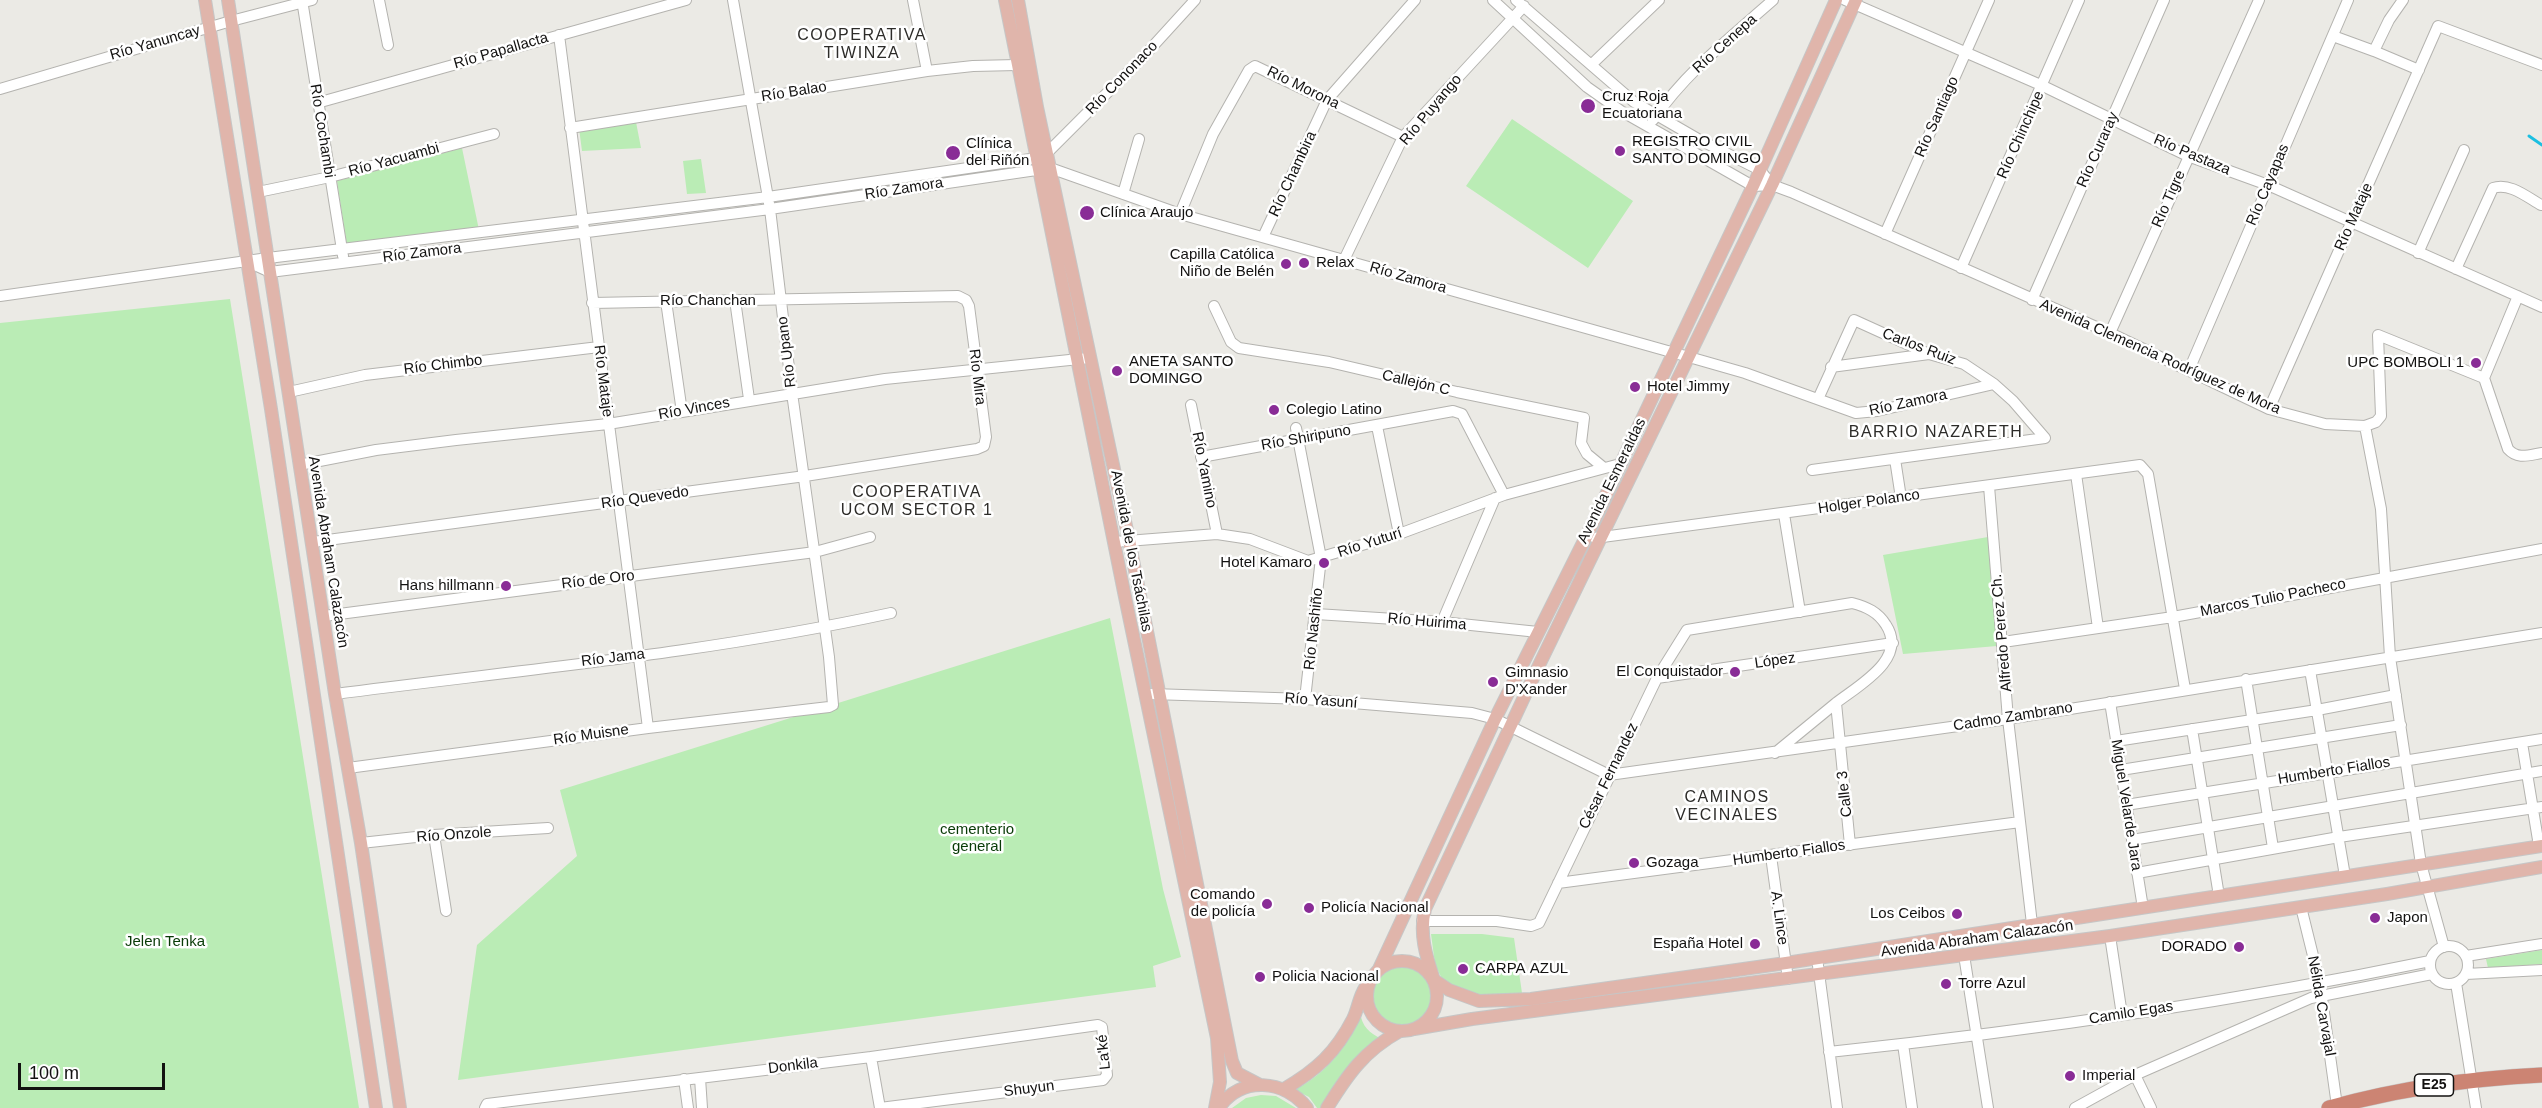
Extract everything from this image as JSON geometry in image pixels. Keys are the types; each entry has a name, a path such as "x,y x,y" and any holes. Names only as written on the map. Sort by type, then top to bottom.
{"highway":[{"name":"E25","path":"2333,1107 2370,1096 2472,1079 2542,1075"}],"main road":[{"path":"205,0 248,262 376,1108"},
{"name":"Avenida Abraham Calazacón","path":"228,0 335,694 361,843 400,1108"},
{"name":"Avenida de los Tsáchilas","path":"1005,0 1017,65 1043,162"},
{"name":"Avenida de los Tsáchilas","path":"1018,0 1043,162 1083,358 1114,542 1152,694 1215,970 1232,1061 1237,1073 1260,1085"},
{"name":"Avenida Esmeraldas","path":"1379,969 1495,719 1586,537 1753,186 1836,0"},
{"name":"Avenida Esmeraldas","path":"1434,980 1423,943 1422,921 1425,909 1456,838 1772,185 1852,1"},
{"name":"Avenida de los Tsáchilas","path":"1083,358 1129,540 1152,694 1217,1038 1220,1082 1217,1108"},
{"name":"Avenida Abraham Calazacón","path":"1434,980 1463,996 1479,1001 1503,1002 1786,963 2540,846"},
{"name":"Avenida Abraham Calazacón","path":"1414,1029 1472,1019 2110,936 2542,867"},
{"path":"1284,1089 1311,1072 1330,1056 1354,1017 1361,995 1379,969 1390,963 1403,961 1415,963 1426,970 1434,980 1437,991 1437,1003 1432,1014 1424,1024 1400,1032 1368,1052 1354,1067 1327,1108"},
{"path":"1371,979 1367,990 1367,1002 1371,1013 1388,1029 1400,1032"},
{"path":"1217,1108 1232,1094 1260,1085 1284,1089 1300,1099 1307,1108"}],"street":[{"path":"379,0 388,45"},
{"name":"Río Papallacta","path":"317,103 686,0"},
{"name":"Río Upano","path":"733,0 769,203 833,705"},
{"path":"913,0 927,71"},
{"name":"Río Cononaco","path":"1043,162 1195,0"},
{"name":"Río Chambira","path":"1263,237 1327,100 1415,0"},
{"path":"1492,0 1600,96 1648,127 1753,186"},
{"path":"1592,64 1659,0"},
{"name":"Río Cenepa","path":"1648,127 1704,62 1773,0"},
{"name":"Río Santiago","path":"1885,234 1989,0"},
{"name":"Río Chinchipe","path":"1961,268 2043,87 2079,0"},
{"name":"Río Curaray","path":"2032,300 2164,0"},
{"name":"Río Tigre","path":"2110,333 2259,0"},
{"name":"Río Cayapas","path":"2189,370 2348,0"},
{"path":"2374,51 2389,20 2403,0"},
{"name":"Río Yanuncay","path":"0,89 305,1"},
{"name":"Río Cochambi","path":"305,1 317,103 344,263"},
{"name":"Río Pastaza","path":"1852,1 2043,87 2188,156 2268,185 2542,307"},
{"name":"Río Puyango","path":"1344,260 1403,137 1512,18 1520,3"},
{"name":"Avenida Clemencia Rodríguez de Mora","path":"1520,3 1611,83 1656,116 1760,170 1772,185"},
{"name":"Río Mataje","path":"2269,409 2438,26 2542,64"},
{"name":"Río Mataje","path":"559,35 648,728"},
{"path":"2333,36 2419,70"},
{"name":"Río Balao","path":"570,128 927,71 973,66 1017,65"},
{"name":"Río Morona","path":"1180,214 1213,134 1249,70 1255,66 1403,137"},
{"path":"1600,96 1611,83"},
{"name":"Río Yacuambi","path":"258,192 330,177 494,134"},
{"path":"1123,194 1139,140"},
{"path":"2418,253 2464,150"},
{"name":"Río Zamora","path":"270,272 584,232 1043,162 1180,214 1674,352 1856,413 1877,411 1994,384"},
{"name":"Avenida Clemencia Rodríguez de Mora","path":"1753,186 1772,185 2110,333 2269,409 2325,424 2365,426"},
{"path":"2456,269 2493,188 2500,185 2508,186 2541,205"},
{"name":"Río Zamora","path":"0,296 342,249 582,220 769,203"},
{"path":"248,262 270,272"},
{"name":"Río Chanchan","path":"592,303 952,296 966,300"},
{"path":"2518,296 2484,378 2508,449 2513,455 2520,457 2542,453"},
{"path":"735,300 749,399"},
{"name":"Río Mira","path":"966,300 969,306 975,369 986,437 984,446 977,449"},
{"path":"666,301 682,412"},
{"name":"Callejón C","path":"1214,306 1230,342 1239,348 1329,362 1434,387 1584,418 1581,443 1587,454 1604,468"},
{"name":"Carlos Ruiz","path":"1818,399 1854,320 1929,354 1964,364 1994,384 2013,401 2044,436 2044,440 1895,459"},
{"path":"2444,947 2426,887 2415,825 2391,657 2381,508 2365,426 2376,422 2381,416 2378,335 2484,378"},
{"name":"Río Chimbo","path":"290,392 364,375 599,347"},
{"path":"1831,367 1929,354"},
{"name":"Río Vinces","path":"299,465 376,450 609,424 749,399 885,379 1083,358"},
{"name":"Río Yamino","path":"1191,405 1217,534"},
{"name":"Río Shiripuno","path":"1201,457 1297,436 1377,426 1458,412 1462,414 1500,496"},
{"path":"1377,426 1399,534"},
{"name":"Río Nashiño","path":"1297,436 1321,558 1305,699"},
{"name":"Río Quevedo","path":"313,542 805,476 977,449"},
{"path":"1812,470 1895,459 1901,498"},
{"name":"Río Yuturí","path":"1114,542 1217,534 1250,539 1308,561 1399,534 1500,496 1620,464"},
{"name":"Holger Polanco","path":"1586,537 1601,539 2140,465 2148,474 2173,617"},
{"path":"2076,474 2098,628"},
{"name":"Alfredo Perez Ch.","path":"1989,486 2008,719 2032,924"},
{"path":"1442,622 1500,496"},
{"path":"1775,753 1881,667 1893,643 1891,633 1884,622 1876,613 1864,606 1852,603 1800,612 1784,514"},
{"name":"Río de Oro","path":"324,616 815,552 870,537"},
{"name":"Marcos Tulio Pacheco","path":"2003,642 2173,617 2542,549"},
{"name":"César Fernandez","path":"1422,921 1497,921 1531,926 1539,923 1657,678 1687,630 1800,612"},
{"name":"Río Jama","path":"335,694 638,655 824,628 891,613"},
{"name":"Río Huirima","path":"1316,614 1442,622 1538,632"},
{"path":"2173,617 2185,689"},
{"name":"Cadmo Zambrano","path":"1609,775 2008,719 2542,633"},
{"name":"López","path":"1657,678 1893,643"},
{"path":"2310,670 2345,876"},
{"path":"2246,680 2274,848"},
{"name":"Río Yasuní","path":"1152,694 1305,699 1472,713 1495,719"},
{"path":"2116,741 2253,718 2317,710 2396,695"},
{"name":"Miguel Velarde Jara","path":"2110,702 2143,908"},
{"name":"Calle 3","path":"1836,703 1850,845"},
{"name":"Río Muisne","path":"348,768 833,705"},
{"path":"1495,719 1609,775"},
{"path":"2121,770 2401,725"},
{"path":"2192,729 2219,896"},
{"name":"Humberto Fiallos","path":"2126,805 2542,740"},
{"path":"2522,743 2527,774 2537,807 2540,846"},
{"path":"2132,840 2542,771"},
{"path":"2137,873 2338,837 2537,807"},
{"name":"Humberto Fiallos","path":"1558,884 2020,822"},
{"name":"Río Onzole","path":"361,843 548,828"},
{"path":"434,836 446,911"},
{"name":"A. Lince","path":"1771,856 1788,979"},
{"name":"Nélida Carvajal","path":"2301,907 2320,984 2333,1107"},
{"path":"2110,936 2122,1015"},
{"path":"2466,956 2542,944"},
{"path":"2444,947 2456,948 2466,956 2468,965 2466,974 2456,983 2440,982 2432,974 2430,961 2435,952 2444,947"},
{"path":"1964,956 1988,1108"},
{"path":"1817,958 1837,1108"},
{"name":"Camilo Egas","path":"1829,1052 2122,1015 2320,984 2430,961"},
{"path":"2466,974 2542,970"},
{"path":"2075,1108 2135,1075 2321,996 2432,974"},
{"path":"2456,983 2476,1108"},
{"name":"Donkila","path":"485,1107 1100,1025"},
{"name":"La'ké","path":"1100,1025 1106,1078"},
{"path":"1904,1044 1912,1108"},
{"path":"871,1057 880,1108"},
{"path":"2135,1075 2151,1108"},
{"path":"700,1078 702,1108"},
{"name":"Shuyun","path":"880,1108 1106,1078"},
{"path":"684,1079 688,1108"}],"green space":[{"path":"1512,119 1633,201 1588,268 1466,186"},
{"path":"636,122 641,148 582,151 579,128"},
{"path":"462,148 479,230 347,246 337,181"},
{"path":"701,159 706,193 687,194 683,161"},
{"name":"Jelen Tenka","path":"230,299 359,1108 0,1108 0,323"},
{"path":"1988,537 1997,646 1903,654 1883,555"},
{"name":"cementerio general","path":"1110,618 1163,889 1181,957 1153,966 1156,987 458,1080 477,945 577,856 560,790"},
{"path":"1431,934 1482,934 1514,938 1522,993 1484,997 1449,985 1441,977 1435,964"},
{"path":"2542,950 2542,964 2488,968 2486,959"},
{"path":"1402,967 1413,969 1426,980 1431,996 1429,1007 1418,1020 1402,1025 1391,1023 1378,1012 1373,996 1375,985 1386,972"},
{"path":"1361,1017 1367,1029 1385,1041 1349,1071 1334,1087 1321,1108 1317,1108 1309,1097 1295,1090 1307,1083 1334,1059"},
{"path":"1261,1095 1276,1096 1296,1108 1232,1108 1246,1098"}],"waterway":[{"path":"2529,136 2542,145"}],"place":[{"name":"Cruz Roja Ecuatoriana","path":"1588,106"},
{"name":"REGISTRO CIVIL SANTO DOMINGO","path":"1620,151"},
{"name":"Clínica del Riñón","path":"953,153"},
{"name":"Clínica Araujo","path":"1087,213"},
{"name":"Relax","path":"1304,263"},
{"name":"Capilla Católica Niño de Belén","path":"1286,264"},
{"name":"UPC BOMBOLI 1","path":"2476,363"},
{"name":"ANETA SANTO DOMINGO","path":"1117,371"},
{"name":"Hotel Jimmy","path":"1635,387"},
{"name":"Colegio Latino","path":"1274,410"},
{"name":"Hotel Kamaro","path":"1324,563"},
{"name":"Hans hillmann","path":"506,586"},
{"name":"El Conquistador","path":"1735,672"},
{"name":"Gimnasio D'Xander","path":"1493,682"},
{"name":"Gozaga","path":"1634,863"},
{"name":"Comando de policía","path":"1267,904"},
{"name":"Policía Nacional","path":"1309,908"},
{"name":"Los Ceibos","path":"1957,914"},
{"name":"Japon","path":"2375,918"},
{"name":"España Hotel","path":"1755,944"},
{"name":"DORADO","path":"2239,947"},
{"name":"CARPA AZUL","path":"1463,969"},
{"name":"Policia Nacional","path":"1260,977"},
{"name":"Torre Azul","path":"1946,984"},
{"name":"Imperial","path":"2070,1076"}],"district":[{"name":"COOPERATIVA TIWINZA","path":"862,45"},
{"name":"BARRIO NAZARETH","path":"1936,433"},
{"name":"COOPERATIVA UCOM SECTOR 1","path":"917,502"},
{"name":"CAMINOS VECINALES","path":"1727,807"}]}
